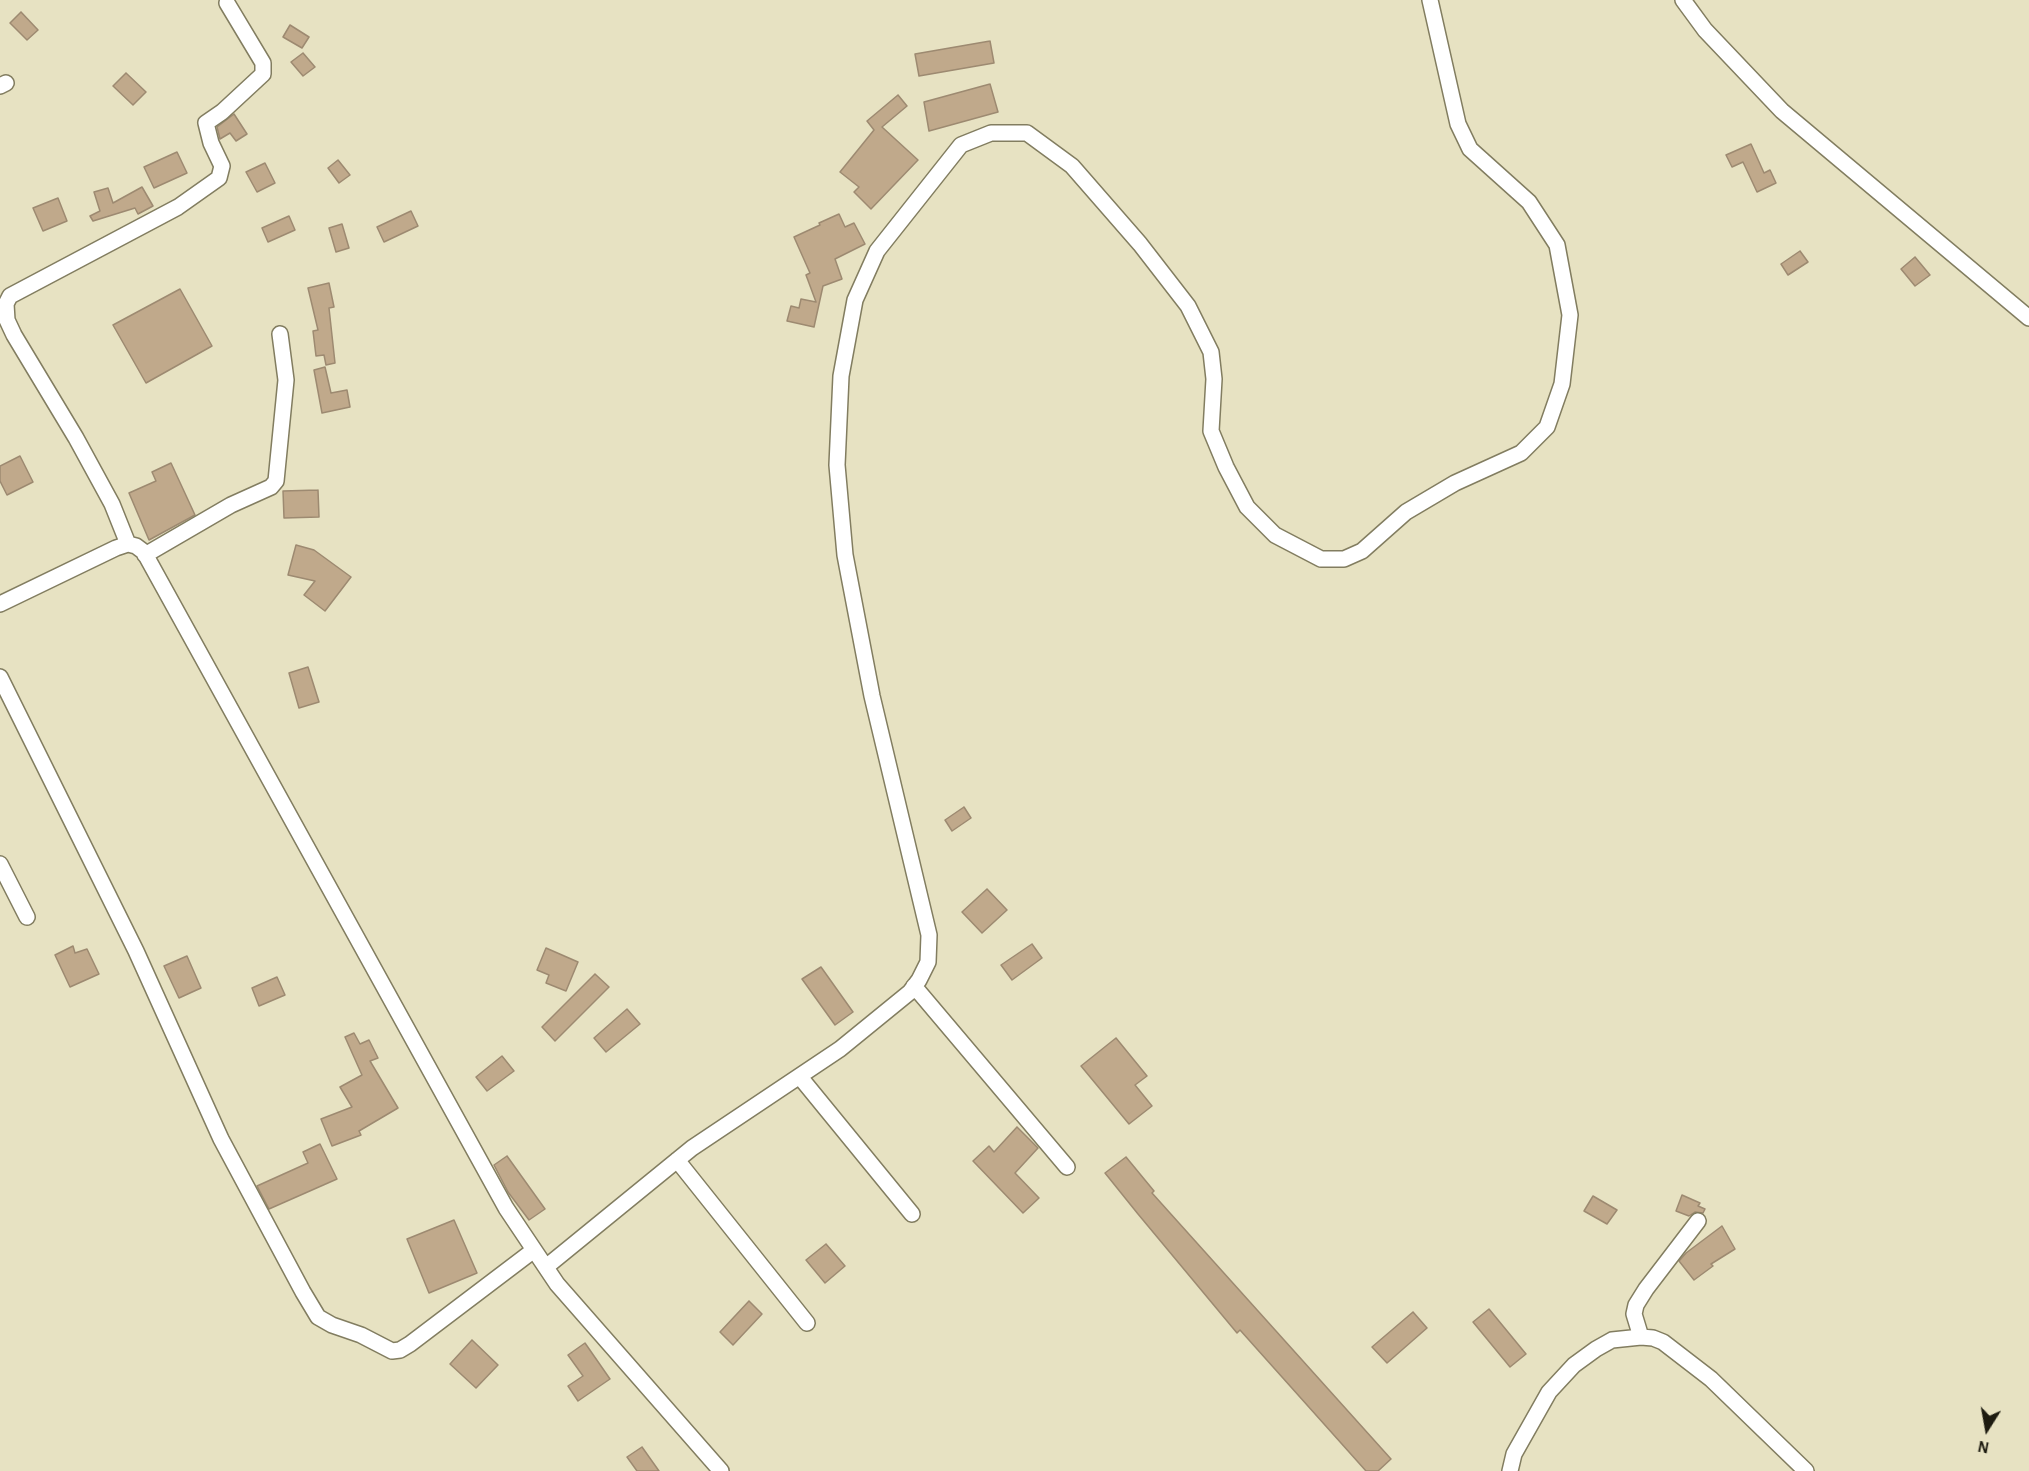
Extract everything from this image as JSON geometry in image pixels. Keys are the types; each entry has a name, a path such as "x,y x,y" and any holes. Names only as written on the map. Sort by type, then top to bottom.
{"street":[{"path":"546,1267 692,1148 840,1049 914,986 928,962 929,935 861,649 845,555 837,465 840,376 855,300 877,252 961,145 991,133 1027,133 1072,166 1140,244 1188,306 1211,352 1214,379 1211,431 1226,467 1247,507 1275,535 1321,559 1344,560 1362,551 1406,512 1455,483 1521,453 1547,427 1562,384 1570,315 1557,245 1529,202 1470,149 1458,124 1430,0"},
{"path":"1683,0 1705,30 1782,111 2029,318"},
{"path":"128,544 107,494 14,335 7,320 6,304 10,296 178,207 219,178 222,166 211,143 206,123 222,112 263,74 263,63 227,3"},
{"path":"146,555 231,505 271,487 276,481 286,380 280,334"},
{"path":"0,604 116,548 128,544 136,546 146,555 506,1208 557,1284 721,1471"},
{"path":"0,677 136,951 220,1139 318,1317 392,1351 400,1350 534,1250"},
{"path":"0,864 27,918"},
{"path":"914,986 1066,1167"},
{"path":"800,1077 912,1214"},
{"path":"677,1160 807,1323"},
{"path":"1641,1337 1634,1314 1636,1305 1698,1221"},
{"path":"1510,1471 1515,1454 1549,1392 1574,1365 1612,1340 1641,1337 1663,1342 1711,1379 1806,1471"}],"building":[{"path":"21,12 38,30 27,40 10,23"},
{"path":"290,25 309,37 302,48 283,37"},
{"path":"990,41 994,63 919,76 915,54"},
{"path":"303,53 315,67 303,76 291,62"},
{"path":"126,73 146,92 133,105 113,86"},
{"path":"990,84 998,112 929,131 924,102"},
{"path":"898,95 907,106 882,127 918,160 871,209 854,192 859,187 840,172 874,130 867,121"},
{"path":"234,114 247,134 236,141 230,133 220,139 217,127"},
{"path":"1751,144 1764,173 1770,170 1776,183 1757,192 1743,162 1732,167 1726,155"},
{"path":"177,152 187,173 154,188 144,167"},
{"path":"338,160 350,175 339,183 328,168"},
{"path":"265,163 275,183 257,192 246,172"},
{"path":"142,187 153,206 138,214 135,208 93,221 90,216 100,211 94,192 108,188 113,203"},
{"path":"58,198 67,221 43,231 33,208"},
{"path":"411,211 418,226 384,242 377,227"},
{"path":"839,214 845,227 854,223 865,244 835,259 842,279 823,286 814,327 787,321 791,306 799,308 801,299 816,302 806,275 810,273 794,237"},
{"path":"289,216 295,230 268,242 262,228"},
{"path":"342,224 349,248 336,252 329,228"},
{"path":"1800,251 1808,262 1788,275 1781,264"},
{"path":"1915,257 1930,275 1915,286 1901,269"},
{"path":"329,283 334,307 329,308 335,363 326,365 324,355 316,356 313,331 318,330 308,288"},
{"path":"180,289 212,346 146,383 113,325"},
{"path":"325,367 331,393 347,390 350,407 322,413 314,370"},
{"path":"20,456 33,482 7,495 0,481 0,466"},
{"path":"171,463 195,515 149,540 129,493 156,481 152,472"},
{"path":"318,490 319,517 284,518 283,491"},
{"path":"296,545 314,550 351,577 325,611 304,595 315,581 288,575"},
{"path":"308,667 319,702 299,708 289,673"},
{"path":"964,807 971,818 952,831 945,820"},
{"path":"987,889 1007,910 982,933 962,912"},
{"path":"1032,944 1042,958 1012,980 1001,965"},
{"path":"73,946 75,953 87,949 99,974 70,987 55,955"},
{"path":"546,948 578,962 566,991 546,983 549,975 537,970"},
{"path":"187,956 201,988 179,998 164,966"},
{"path":"821,967 853,1012 835,1025 802,979"},
{"path":"595,974 609,987 555,1041 542,1027"},
{"path":"277,977 285,995 259,1006 252,988"},
{"path":"627,1009 640,1024 606,1052 594,1038"},
{"path":"354,1033 360,1044 369,1040 378,1058 370,1061 398,1108 359,1131 361,1135 332,1146 321,1119 352,1107 340,1087 362,1075 345,1037"},
{"path":"1116,1038 1147,1076 1135,1085 1152,1106 1129,1124 1081,1066"},
{"path":"502,1056 514,1071 487,1091 476,1077"},
{"path":"1017,1127 1038,1148 1015,1173 1039,1198 1023,1213 973,1161 989,1146 994,1152"},
{"path":"320,1144 337,1179 269,1209 257,1186 308,1163 303,1152"},
{"path":"507,1156 545,1209 529,1220 508,1192 494,1165"},
{"path":"1126,1157 1154,1191 1152,1193 1391,1459 1378,1471 1366,1471 1240,1330 1237,1333 1105,1173"},
{"path":"1682,1195 1700,1203 1698,1206 1705,1209 1703,1213 1695,1212 1689,1216 1676,1211"},
{"path":"1593,1196 1617,1210 1607,1224 1584,1211"},
{"path":"454,1220 477,1273 429,1293 407,1239"},
{"path":"1722,1226 1735,1249 1711,1264 1713,1266 1694,1280 1679,1261"},
{"path":"826,1244 845,1266 825,1283 806,1260"},
{"path":"749,1301 762,1314 733,1345 720,1332"},
{"path":"1489,1309 1526,1354 1510,1367 1473,1322"},
{"path":"1413,1312 1427,1328 1387,1363 1372,1347"},
{"path":"472,1340 498,1365 476,1388 450,1364"},
{"path":"585,1343 610,1379 578,1401 568,1386 583,1376 568,1355"},
{"path":"642,1447 659,1471 637,1471 627,1457"}]}
